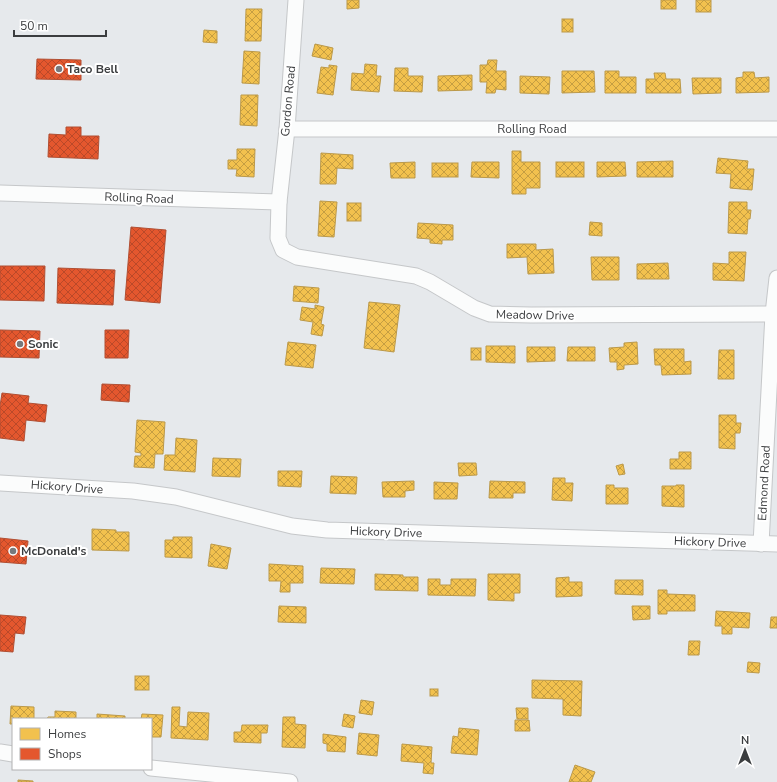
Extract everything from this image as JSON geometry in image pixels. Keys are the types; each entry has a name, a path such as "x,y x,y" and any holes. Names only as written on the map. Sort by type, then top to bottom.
{"street":[{"name":"Gordon Road","path":"278,202 286,129 296,0"},
{"name":"Rolling Road","path":"286,129 777,129"},
{"name":"Rolling Road","path":"0,193 278,202"},
{"name":"Meadow Drive","path":"278,202 278,238 283,250 297,257 416,276 430,282 474,308 490,314 775,314"},
{"name":"Edmond Road","path":"761,544 777,278"},
{"name":"Hickory Drive","path":"0,483 140,492 176,497 292,526 328,530 777,544"},
{"path":"0,752 12,754"},
{"path":"152,768 290,782"}],"building: Homes":[{"path":"347,0 359,0 359,8 347,9"},
{"path":"661,0 676,0 676,9 661,9"},
{"path":"696,0 711,0 711,12 696,12"},
{"path":"246,9 262,9 261,41 245,41"},
{"path":"562,19 573,19 573,32 562,32"},
{"path":"204,30 217,31 217,43 203,42"},
{"path":"315,44 333,48 331,60 312,56"},
{"path":"244,51 260,52 259,84 242,83"},
{"path":"488,60 497,60 496,71 506,71 506,90 496,89 495,93 486,93 487,82 480,82 480,65 487,65"},
{"path":"365,64 377,65 376,76 381,76 379,92 351,90 352,73 364,74"},
{"path":"329,65 337,66 333,95 317,93 321,67 329,68"},
{"path":"395,68 408,68 408,76 423,76 422,92 394,91"},
{"path":"562,71 594,71 595,92 562,93"},
{"path":"605,71 619,71 619,77 636,77 636,93 605,93"},
{"path":"743,72 754,72 755,78 769,77 769,92 736,93 736,78 743,77"},
{"path":"654,73 665,73 666,79 680,79 681,93 646,93 646,79 655,79"},
{"path":"472,75 472,90 438,91 438,76"},
{"path":"520,76 550,77 549,94 520,93"},
{"path":"692,78 721,78 721,93 693,94"},
{"path":"241,95 258,95 257,126 240,125"},
{"path":"237,149 255,149 254,177 236,176 237,169 228,169 228,160 237,160"},
{"path":"512,151 521,151 521,162 540,162 540,188 526,188 526,194 512,194"},
{"path":"321,153 353,155 353,169 337,168 336,184 320,184"},
{"path":"718,158 748,161 747,169 754,169 752,190 730,188 731,174 716,173"},
{"path":"673,161 673,177 637,177 637,162"},
{"path":"415,162 415,178 391,178 390,163"},
{"path":"472,162 499,162 499,178 471,177"},
{"path":"556,162 584,162 584,177 556,177"},
{"path":"597,162 625,162 626,176 597,177"},
{"path":"432,163 458,163 458,177 432,177"},
{"path":"320,201 337,202 334,237 318,236"},
{"path":"729,202 747,202 747,210 751,210 750,219 748,219 747,234 728,233"},
{"path":"347,203 361,203 361,221 347,221"},
{"path":"590,222 602,223 602,236 589,235"},
{"path":"418,223 453,225 453,240 442,240 442,244 430,243 430,239 417,238"},
{"path":"507,244 536,244 536,250 553,249 554,273 528,274 527,257 507,258"},
{"path":"729,252 746,252 744,281 713,280 713,263 729,264"},
{"path":"591,257 619,257 619,280 592,280"},
{"path":"668,263 669,279 637,279 637,264"},
{"path":"294,286 319,288 318,303 293,301"},
{"path":"369,302 400,305 394,352 364,348"},
{"path":"315,305 324,307 321,324 324,325 322,336 311,334 313,322 300,320 302,307 315,309"},
{"path":"288,342 316,345 313,368 285,365"},
{"path":"637,342 638,364 624,365 624,369 617,370 617,362 610,362 609,348 624,347 624,343"},
{"path":"486,346 515,346 515,363 486,362"},
{"path":"527,347 555,347 555,361 527,362"},
{"path":"568,347 595,347 595,361 567,361"},
{"path":"471,348 481,348 481,360 471,360"},
{"path":"654,349 684,349 684,362 691,361 691,374 662,375 661,365 655,365"},
{"path":"719,350 734,350 734,379 718,379"},
{"path":"719,415 736,415 736,423 741,423 740,433 735,433 735,449 719,448"},
{"path":"137,420 165,422 163,454 155,454 154,468 134,467 135,456 141,456 141,453 135,452"},
{"path":"176,438 197,440 195,472 164,470 165,455 175,455"},
{"path":"679,452 691,452 691,469 670,469 670,459 679,459"},
{"path":"213,458 241,459 240,477 212,476"},
{"path":"458,463 476,463 477,475 459,476"},
{"path":"623,464 625,474 619,475 616,466"},
{"path":"278,471 302,471 301,487 278,486"},
{"path":"331,476 357,477 356,494 330,493"},
{"path":"553,478 565,478 565,483 573,483 572,501 552,500"},
{"path":"414,481 414,490 405,491 405,497 383,497 382,482"},
{"path":"490,481 525,482 525,493 513,493 513,498 489,498"},
{"path":"434,482 458,483 457,499 434,499"},
{"path":"606,485 614,485 614,488 628,488 628,504 606,504"},
{"path":"684,485 684,507 662,506 662,486"},
{"path":"92,529 129,532 129,551 92,550"},
{"path":"173,537 192,537 192,558 165,557 165,540 173,540"},
{"path":"211,544 231,548 227,569 208,566"},
{"path":"269,564 303,566 303,583 290,583 290,592 280,592 281,581 269,581"},
{"path":"321,568 355,569 354,584 320,583"},
{"path":"375,574 418,577 418,591 375,590"},
{"path":"488,574 520,574 520,593 514,593 514,601 488,600"},
{"path":"569,577 569,582 582,582 582,596 556,597 556,578"},
{"path":"428,579 440,579 440,585 451,585 451,579 476,579 475,596 428,595"},
{"path":"615,580 643,580 643,595 615,594"},
{"path":"658,590 667,590 667,594 695,595 695,611 667,611 667,614 658,614"},
{"path":"279,606 306,607 306,623 278,622"},
{"path":"632,606 650,606 650,619 633,620"},
{"path":"716,611 750,613 749,628 732,627 732,634 722,634 722,626 715,626"},
{"path":"771,617 777,617 777,628 770,628"},
{"path":"689,641 700,641 699,655 688,655"},
{"path":"748,662 760,663 759,673 747,672"},
{"path":"135,676 149,676 149,690 135,690"},
{"path":"532,680 582,681 581,716 563,715 563,699 532,698"},
{"path":"430,689 438,689 438,696 430,696"},
{"path":"361,700 374,702 372,715 359,713"},
{"path":"11,706 34,707 34,718 12,718 12,724 10,724"},
{"path":"172,707 180,707 179,726 187,727 188,712 209,713 208,740 171,738"},
{"path":"516,708 528,708 528,719 517,719"},
{"path":"55,711 76,712 76,718 48,718 55,717"},
{"path":"97,714 125,716 125,718 97,718"},
{"path":"142,714 163,715 161,737 152,737 152,718 141,718"},
{"path":"344,714 355,716 353,728 342,726"},
{"path":"283,717 295,717 295,724 306,725 305,748 282,747"},
{"path":"515,720 529,720 530,731 515,731"},
{"path":"242,725 268,725 267,733 261,733 261,743 234,742 234,732 241,732"},
{"path":"459,728 479,730 477,755 451,753 453,736 458,737"},
{"path":"359,733 379,735 377,756 357,754"},
{"path":"323,734 346,737 345,752 327,751 327,744 323,743"},
{"path":"402,744 432,747 431,763 434,763 433,774 423,773 424,763 401,761"},
{"path":"575,765 595,772 591,782 569,782"},
{"path":"18,780 33,781 33,782 18,782"}],"building: Shops":[{"name":"Taco Bell","path":"37,59 81,60 81,80 36,79"},
{"path":"66,127 81,127 81,136 99,136 98,159 48,157 49,134 66,135"},
{"path":"131,227 166,230 160,303 125,300"},
{"path":"0,266 45,266 44,301 0,300"},
{"path":"58,268 115,270 113,305 57,303"},
{"name":"Sonic","path":"0,330 40,331 39,358 0,357"},
{"path":"105,330 129,330 128,358 105,358"},
{"path":"102,384 130,385 129,402 101,400"},
{"path":"2,393 29,396 28,403 47,405 45,422 26,420 24,441 0,438 0,406"},
{"name":"McDonald's","path":"0,538 28,541 26,564 0,562"},
{"path":"0,615 26,617 24,634 15,633 13,652 0,651"}],"place":[{"name":"Taco Bell","path":"59,69"},
{"name":"Sonic","path":"20,344"},
{"name":"McDonald's","path":"13,551"}]}
